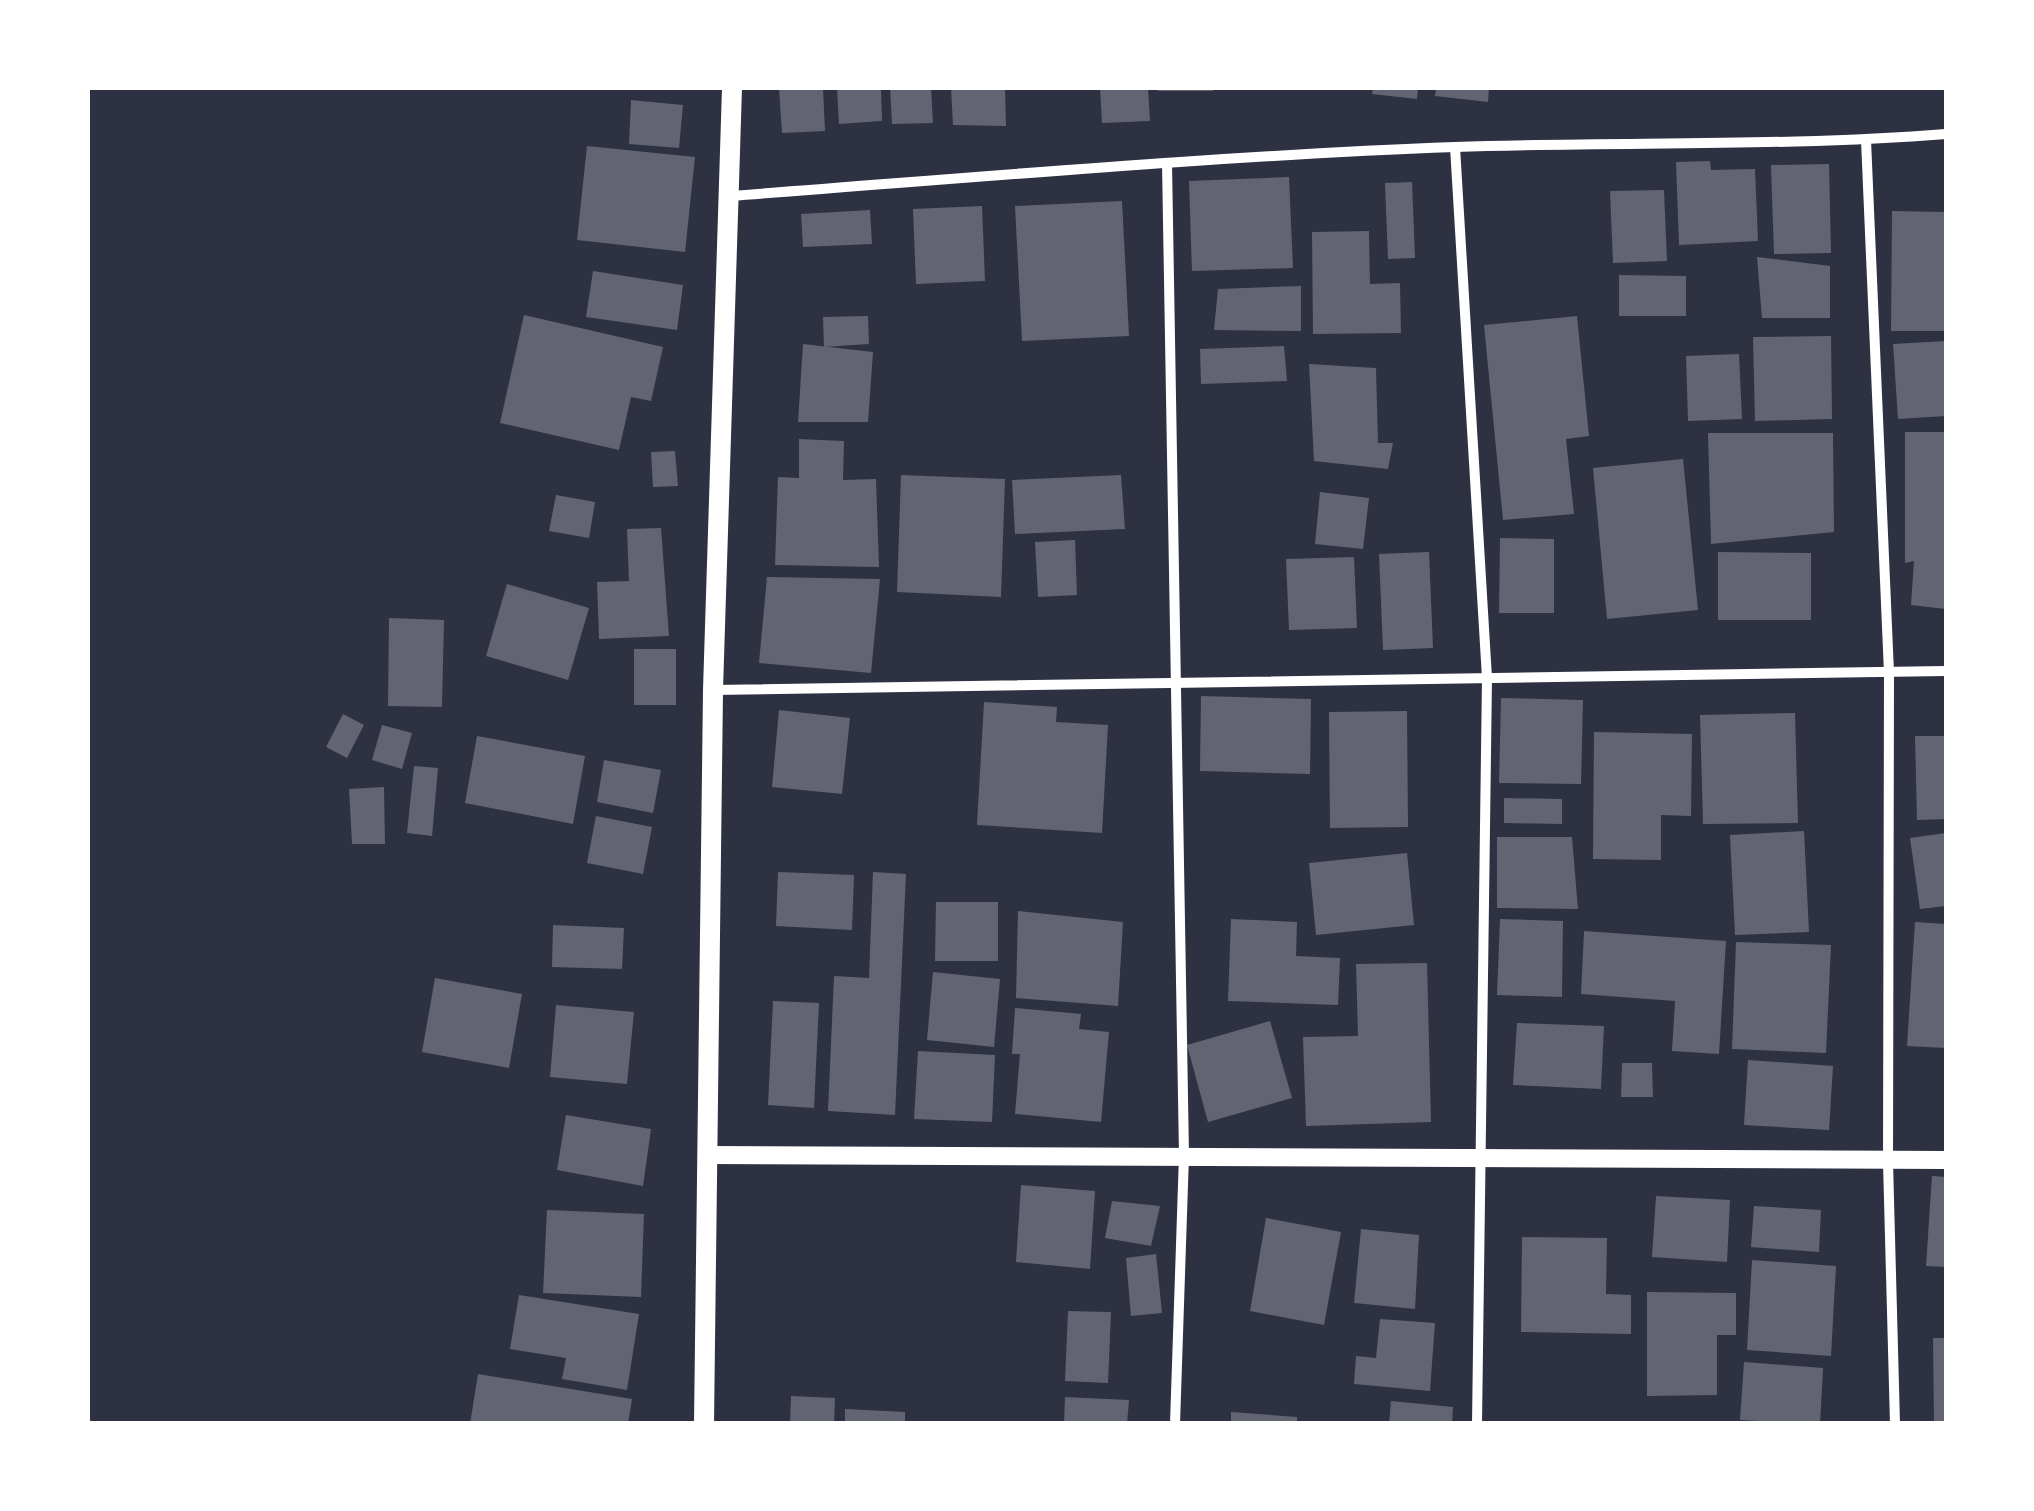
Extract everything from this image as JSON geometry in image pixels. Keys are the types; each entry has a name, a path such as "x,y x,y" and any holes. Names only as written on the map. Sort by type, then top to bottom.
{"main road":[{"path":"704,1424 713,690 732,88"}],"street":[{"path":"730,196 1166,163 1455,147 1866,140 1946,134"},
{"path":"1866,140 1888,673 1888,1162 1894,1424"},
{"path":"1455,147 1487,678 1484,1160 1477,1424"},
{"path":"1166,163 1184,1155 1174,1424"},
{"path":"713,690 1946,671"},
{"path":"708,1154 1946,1160"}],"building":[{"path":"779,88 823,88 825,131 782,133"},
{"path":"837,88 881,88 882,121 839,124"},
{"path":"890,88 931,88 933,123 892,124"},
{"path":"951,88 1005,88 1006,126 953,125"},
{"path":"1100,88 1148,88 1150,121 1102,123"},
{"path":"1213,88 1213,91 1158,91"},
{"path":"1373,88 1418,88 1417,99 1372,94"},
{"path":"1436,88 1489,88 1488,102 1435,96"},
{"path":"631,100 683,105 679,148 629,144"},
{"path":"587,146 695,157 685,252 577,240"},
{"path":"1710,161 1711,170 1755,169 1758,241 1679,245 1676,162"},
{"path":"1829,164 1831,253 1774,254 1771,165"},
{"path":"1289,177 1293,268 1192,271 1189,181"},
{"path":"1412,182 1415,258 1388,259 1385,183"},
{"path":"1664,190 1667,261 1613,263 1610,191"},
{"path":"1122,201 1129,336 1022,341 1015,206"},
{"path":"982,206 985,281 916,284 913,209"},
{"path":"870,210 872,244 803,247 801,214"},
{"path":"1892,211 1946,212 1946,331 1891,331"},
{"path":"1369,231 1370,284 1400,283 1401,333 1313,334 1312,232"},
{"path":"1757,257 1830,266 1830,318 1762,318"},
{"path":"593,271 683,285 677,330 586,317"},
{"path":"1619,275 1686,276 1686,316 1619,316"},
{"path":"1301,286 1301,331 1214,330 1218,289"},
{"path":"524,315 663,347 651,401 631,397 619,450 500,423"},
{"path":"868,316 869,344 824,347 823,317"},
{"path":"1577,316 1589,436 1566,439 1574,514 1503,520 1484,325"},
{"path":"1831,336 1832,419 1755,421 1753,337"},
{"path":"1946,341 1946,416 1898,419 1893,344"},
{"path":"803,344 873,352 868,422 798,422"},
{"path":"1284,346 1287,381 1201,384 1200,349"},
{"path":"1739,354 1742,419 1688,421 1686,356"},
{"path":"1309,364 1376,368 1378,443 1393,443 1388,469 1314,461"},
{"path":"1905,432 1946,432 1946,609 1911,605 1914,561 1905,563"},
{"path":"1708,433 1833,433 1834,532 1711,544"},
{"path":"799,439 844,441 843,480 876,479 879,567 775,565 778,477 799,478"},
{"path":"675,451 678,486 653,487 651,452"},
{"path":"1683,459 1698,610 1607,619 1593,468"},
{"path":"901,475 1005,479 1001,597 897,592"},
{"path":"1121,475 1125,529 1015,534 1012,480"},
{"path":"1320,492 1369,498 1363,549 1315,544"},
{"path":"556,495 595,502 589,538 549,531"},
{"path":"661,528 669,636 599,639 597,582 629,581 627,529"},
{"path":"1500,538 1554,539 1554,613 1499,613"},
{"path":"1075,540 1077,595 1038,597 1035,542"},
{"path":"1429,552 1433,648 1383,650 1379,554"},
{"path":"1718,552 1811,553 1811,620 1718,620"},
{"path":"1354,557 1357,628 1289,630 1286,559"},
{"path":"767,577 880,579 871,673 759,663"},
{"path":"507,584 589,608 568,680 486,656"},
{"path":"389,618 444,620 442,707 388,706"},
{"path":"634,649 676,649 676,705 634,705"},
{"path":"1201,696 1311,699 1310,774 1200,771"},
{"path":"1501,698 1583,700 1581,784 1499,783"},
{"path":"984,702 1057,707 1056,722 1108,725 1102,833 977,825"},
{"path":"779,710 850,718 842,794 772,787"},
{"path":"1407,711 1408,827 1330,828 1329,712"},
{"path":"1795,713 1798,823 1703,824 1700,715"},
{"path":"343,714 364,725 347,758 326,747"},
{"path":"382,725 412,733 402,769 372,760"},
{"path":"1594,732 1692,734 1691,816 1661,815 1661,860 1593,859"},
{"path":"477,736 585,756 573,824 465,803"},
{"path":"1915,736 1946,736 1946,819 1917,820"},
{"path":"604,760 661,770 653,813 597,802"},
{"path":"414,766 438,768 432,836 407,833"},
{"path":"384,787 385,844 352,844 349,789"},
{"path":"1504,798 1562,799 1562,824 1504,823"},
{"path":"596,816 652,827 643,874 587,863"},
{"path":"1804,831 1809,932 1735,935 1730,835"},
{"path":"1946,833 1946,906 1920,909 1910,838"},
{"path":"1497,837 1572,837 1578,909 1497,908"},
{"path":"1407,853 1414,925 1316,935 1309,863"},
{"path":"778,872 854,875 852,930 776,926"},
{"path":"873,872 906,874 895,1115 828,1111 834,976 869,978"},
{"path":"936,902 998,902 998,961 935,961"},
{"path":"1018,911 1123,922 1118,1006 1016,998"},
{"path":"1231,919 1297,922 1296,956 1340,958 1338,1005 1228,1001"},
{"path":"1500,919 1563,921 1562,997 1497,995"},
{"path":"1915,922 1946,924 1946,1048 1907,1046"},
{"path":"553,925 624,928 622,969 552,967"},
{"path":"1584,931 1726,941 1719,1054 1672,1051 1675,1001 1581,994"},
{"path":"1736,942 1831,945 1826,1053 1732,1049"},
{"path":"1427,963 1431,1122 1306,1126 1303,1037 1358,1036 1356,964"},
{"path":"933,972 1000,979 994,1047 927,1040"},
{"path":"435,978 522,994 509,1068 422,1052"},
{"path":"773,1001 819,1003 814,1108 768,1105"},
{"path":"556,1005 634,1012 627,1084 550,1077"},
{"path":"1015,1008 1081,1014 1079,1029 1109,1032 1101,1122 1015,1114 1020,1054 1012,1054"},
{"path":"1270,1021 1292,1098 1208,1122 1187,1045"},
{"path":"1517,1023 1604,1026 1601,1089 1513,1085"},
{"path":"918,1051 995,1055 992,1122 914,1119"},
{"path":"1748,1060 1833,1066 1829,1130 1744,1125"},
{"path":"1622,1063 1652,1063 1653,1097 1621,1097"},
{"path":"566,1115 651,1129 643,1186 557,1170"},
{"path":"1932,1176 1946,1177 1946,1267 1926,1266"},
{"path":"1021,1185 1095,1191 1090,1269 1016,1262"},
{"path":"1656,1196 1730,1200 1727,1262 1652,1257"},
{"path":"1112,1201 1160,1206 1151,1246 1105,1238"},
{"path":"1754,1206 1821,1210 1819,1252 1751,1247"},
{"path":"547,1210 644,1214 641,1297 543,1293"},
{"path":"1266,1218 1341,1232 1324,1325 1250,1311"},
{"path":"1361,1229 1419,1235 1415,1309 1354,1303"},
{"path":"1522,1237 1607,1238 1606,1294 1631,1295 1631,1334 1521,1332"},
{"path":"1156,1254 1162,1313 1131,1316 1126,1258"},
{"path":"1752,1260 1836,1266 1831,1356 1747,1350"},
{"path":"1647,1292 1736,1293 1736,1335 1717,1335 1717,1395 1647,1396"},
{"path":"519,1295 639,1314 627,1390 562,1379 566,1358 510,1349"},
{"path":"1068,1311 1111,1312 1108,1383 1065,1381"},
{"path":"1380,1319 1435,1323 1430,1391 1354,1384 1356,1356 1376,1358"},
{"path":"1933,1338 1946,1338 1946,1424 1934,1424"},
{"path":"1744,1362 1823,1368 1820,1424 1740,1420"},
{"path":"478,1374 632,1399 628,1424 470,1424"},
{"path":"791,1396 835,1398 834,1424 790,1424"},
{"path":"1065,1397 1129,1400 1127,1424 1064,1424"},
{"path":"1391,1401 1453,1407 1452,1424 1389,1424"},
{"path":"845,1409 905,1412 905,1424 845,1424"},
{"path":"1231,1412 1297,1417 1297,1424 1231,1424"}]}
